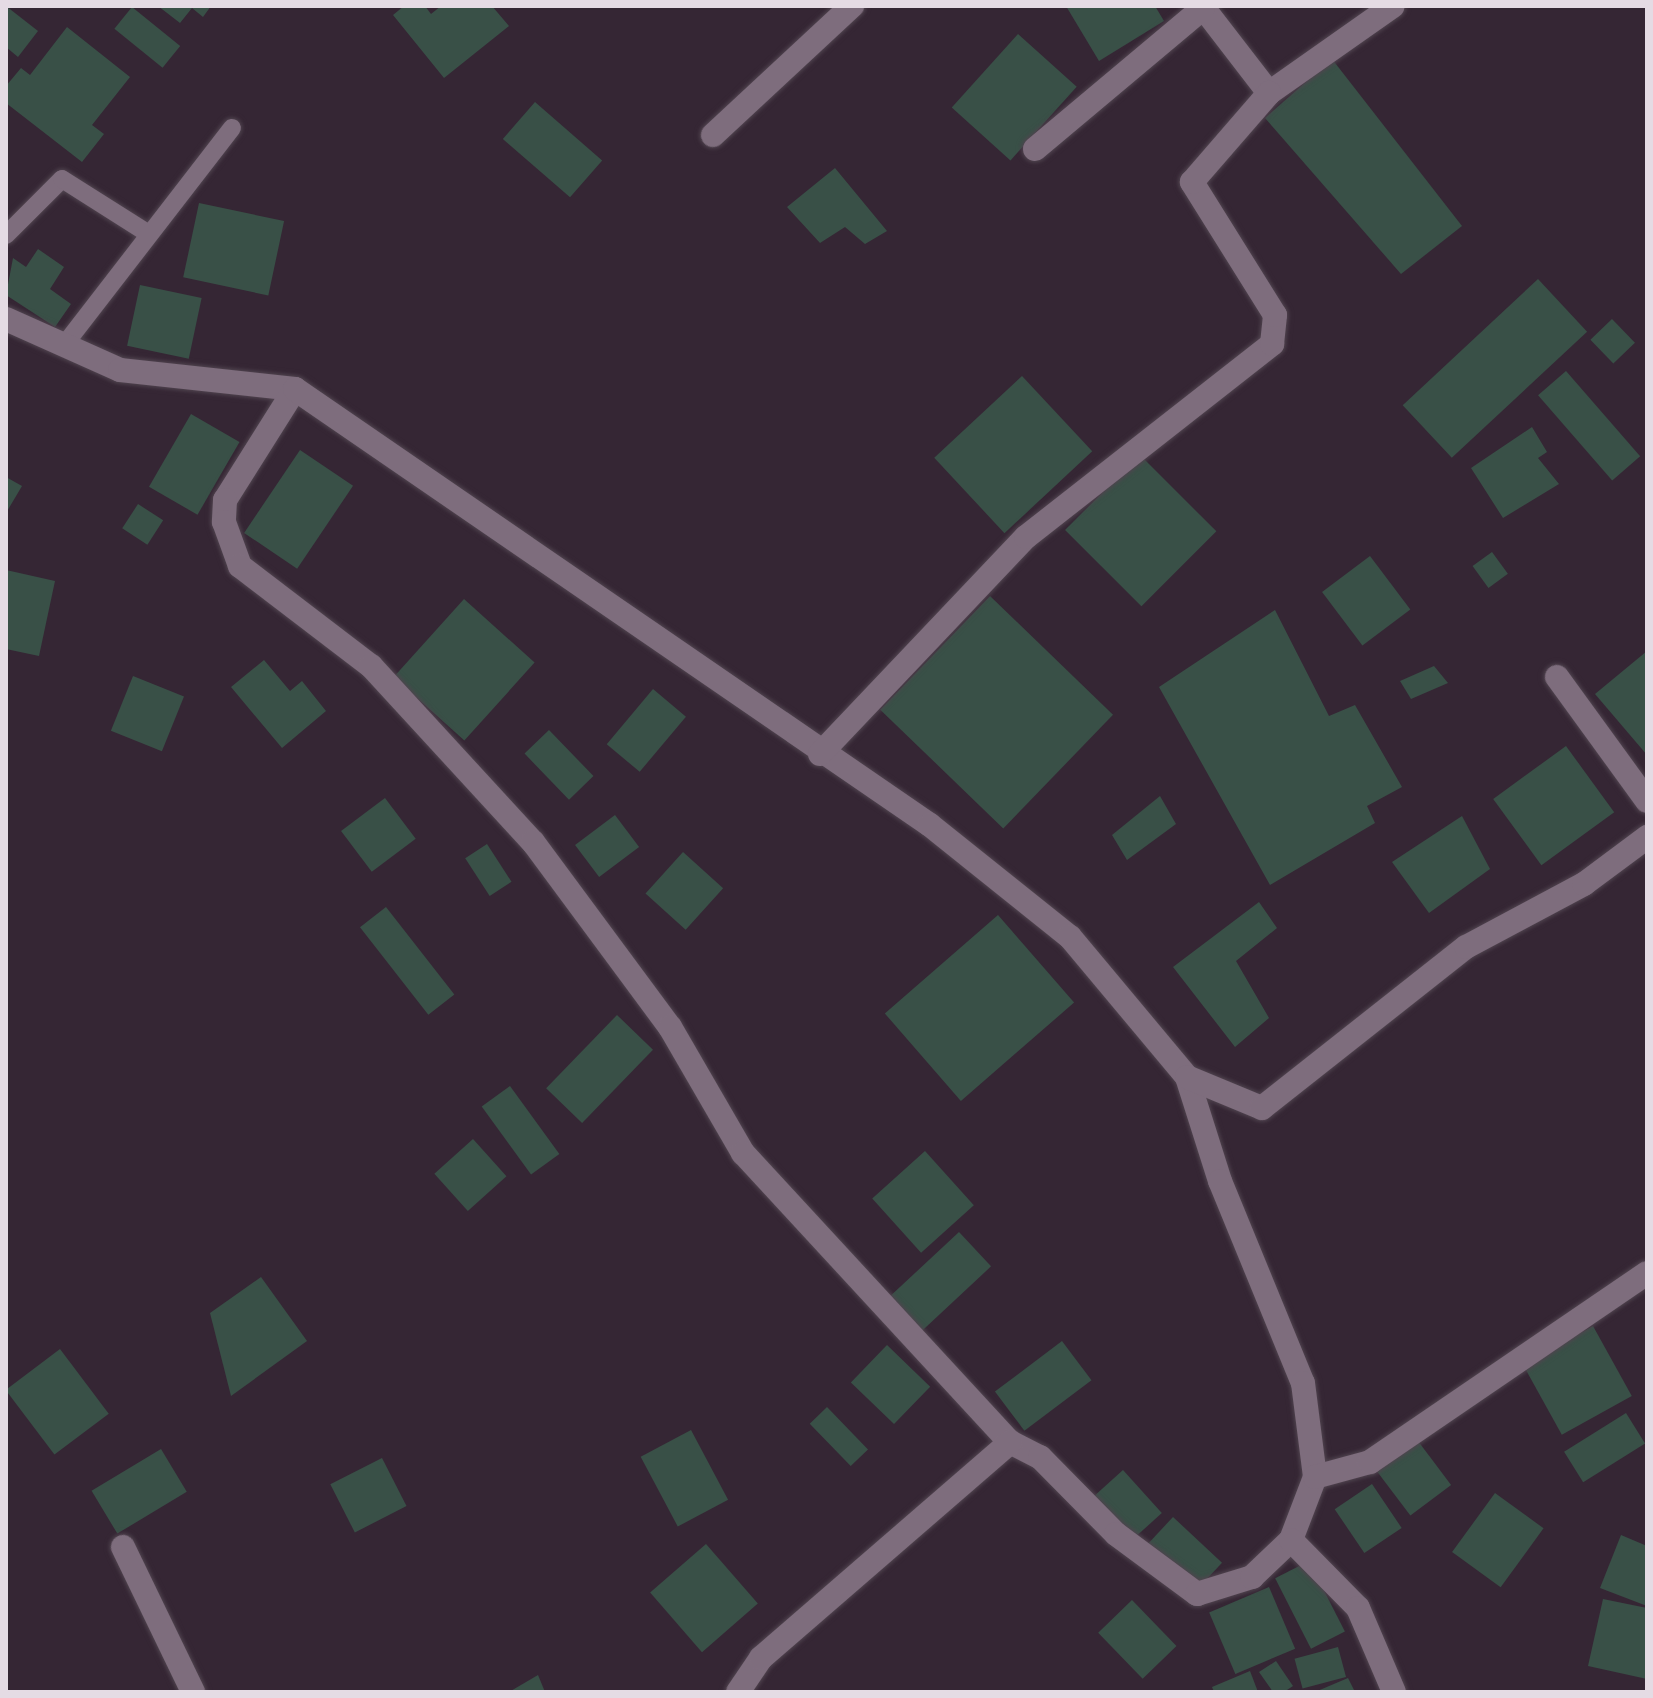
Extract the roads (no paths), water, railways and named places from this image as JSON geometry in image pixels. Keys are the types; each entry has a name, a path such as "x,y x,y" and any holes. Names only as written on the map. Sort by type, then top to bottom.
{"street":[{"path":"713,135 852,6"},
{"path":"820,754 1026,537 1272,344 1275,315 1192,182 1269,93 1393,6"},
{"path":"1035,149 1202,7 1269,93"},
{"path":"6,319 120,370 295,389 1007,881 1070,937 1187,1077 1220,1181 1303,1383 1315,1477 1291,1540 1252,1577 1197,1594 1116,1534 1040,1457 1010,1442 743,1153 670,1027 533,842 371,666 240,566 224,522 225,500 295,389"},
{"path":"1557,677 1647,801"},
{"path":"1187,1077 1262,1108 1466,947 1584,884 1647,837"},
{"path":"1315,1477 1370,1462 1647,1273"},
{"path":"738,1692 761,1658 1010,1442"},
{"path":"1291,1540 1358,1608 1394,1692"},
{"path":"123,1547 193,1692"}],"lane":[{"path":"65,344 232,128"},
{"path":"6,235 62,179 149,234"}]}
